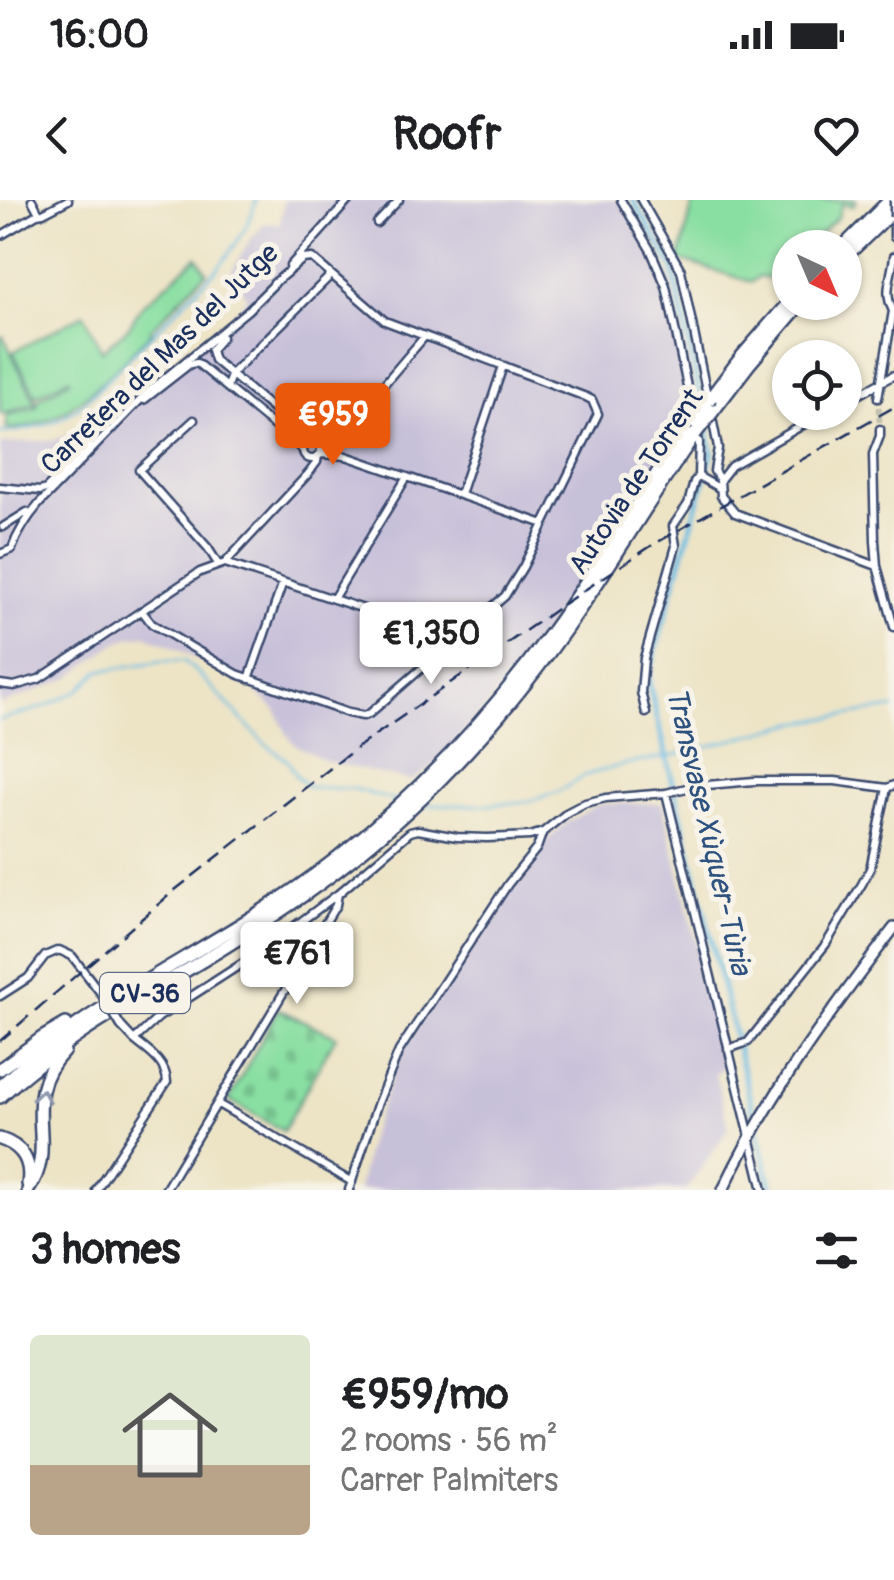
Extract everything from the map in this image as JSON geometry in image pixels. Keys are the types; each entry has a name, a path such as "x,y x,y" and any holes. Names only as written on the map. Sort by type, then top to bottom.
{"highway":[{"path":"861,230 892,200"},
{"path":"862,242 894,213"},
{"name":"Autovia de Torrent","path":"0,1097 99,1020 298,899 340,868 430,783 554,629 742,356 773,320"},
{"name":"Autovia de Torrent","path":"712,403 787,320"},
{"name":"Autovia de Torrent","path":"0,1086 48,1045 248,920 390,820"},
{"path":"27,1190 40,1163 39,1103 43,1082 69,1045 254,933 298,899"},
{"path":"0,1069 42,1038 248,920"},
{"path":"0,1139 13,1143 24,1153 29,1164 27,1190"}],"main road":[{"path":"723,1190 806,1046 894,928"}],"street":[{"path":"32,200 39,214"},
{"path":"0,236 68,200"},
{"name":"Carretera del Mas del Jutge","path":"1,556 12,548 24,521 40,502 138,403 237,320 349,200"},
{"path":"377,223 399,200"},
{"path":"621,200 666,286 699,442 698,476 688,504 674,526 676,546 644,658 641,692 646,714"},
{"path":"641,200 680,270 717,436 714,471 721,496 735,514 877,566"},
{"path":"892,200 894,238"},
{"path":"878,398 893,311 886,289 894,256"},
{"path":"142,612 152,624 249,679 362,716 376,711 505,596 598,414 586,397 385,322 316,260 308,258 273,284"},
{"path":"227,386 232,373 330,275"},
{"path":"237,320 211,350 214,360 317,442 544,524"},
{"path":"138,403 194,363 200,364 314,459 332,445 425,336"},
{"path":"460,494 503,366"},
{"path":"862,392 894,375"},
{"path":"194,420 138,470 221,563 440,634 452,644"},
{"path":"0,487 46,489 115,426"},
{"path":"880,429 873,454 872,503 877,566 894,627"},
{"path":"716,484 731,466 794,430"},
{"path":"300,480 306,468 305,444 340,434"},
{"path":"340,434 343,453"},
{"path":"0,684 14,686 40,679 200,572 221,563 317,462 317,442"},
{"path":"320,455 343,453"},
{"path":"698,476 716,484"},
{"path":"333,599 407,477"},
{"name":"Carretera del Mas del Jutge","path":"1,527 21,518 40,502"},
{"path":"1,527 10,531 14,539"},
{"path":"249,679 284,582"},
{"path":"134,1040 159,1017 257,954 338,894 401,839 418,830 457,837 530,836 585,803 696,786 835,780 891,786 870,869 826,944 748,1042 728,1050"},
{"path":"672,791 763,1190"},
{"path":"218,1104 350,1186 398,1051 536,848 542,832"},
{"path":"165,1190 336,905 338,894"},
{"path":"0,996 28,978 44,956 59,950 72,956 121,1026 166,1071 167,1082 96,1190"}],"shaded area":[{"path":"284,200 626,200 670,278 695,403 528,655 464,733 429,769 411,781 325,761 296,745 276,710 254,690 145,635 113,645 69,678 0,705 0,444 54,440 96,427 229,318 247,299 232,277 232,270 264,224 280,223"},
{"path":"662,803 726,1064 715,1074 729,1128 686,1190 358,1190 369,1138 402,1051 476,935 542,844 568,822 599,804"}],"green space":[{"path":"694,200 856,200 853,206 842,204 838,217 825,230 772,230 772,279 759,276 752,282 679,260"},
{"path":"197,257 207,272 103,381 50,419 7,429 6,416 36,407 39,399 70,380 36,396 13,352 84,314 102,351 129,327 141,307"},
{"path":"3,336 36,403 4,414 0,413"},
{"path":"278,1009 336,1036 283,1131 229,1100"}],"waterway":[{"path":"0,433 43,425 83,404 216,270 245,228 256,200"},
{"name":"Transvase Xùquer-Tùria","path":"633,200 673,268 702,406"},
{"name":"Transvase Xùquer-Tùria","path":"706,422 712,453 649,684 772,1190"},
{"path":"0,720 44,707 79,690 99,671 184,661 263,742 288,761 308,787 354,789 398,802"},
{"path":"421,805 529,801 558,792 586,775 626,764 795,723 894,708"}],"tunnel":[{"path":"878,398 880,429"}],"railway":[{"path":"0,1041 175,890 351,752 651,546 894,407"}]}
